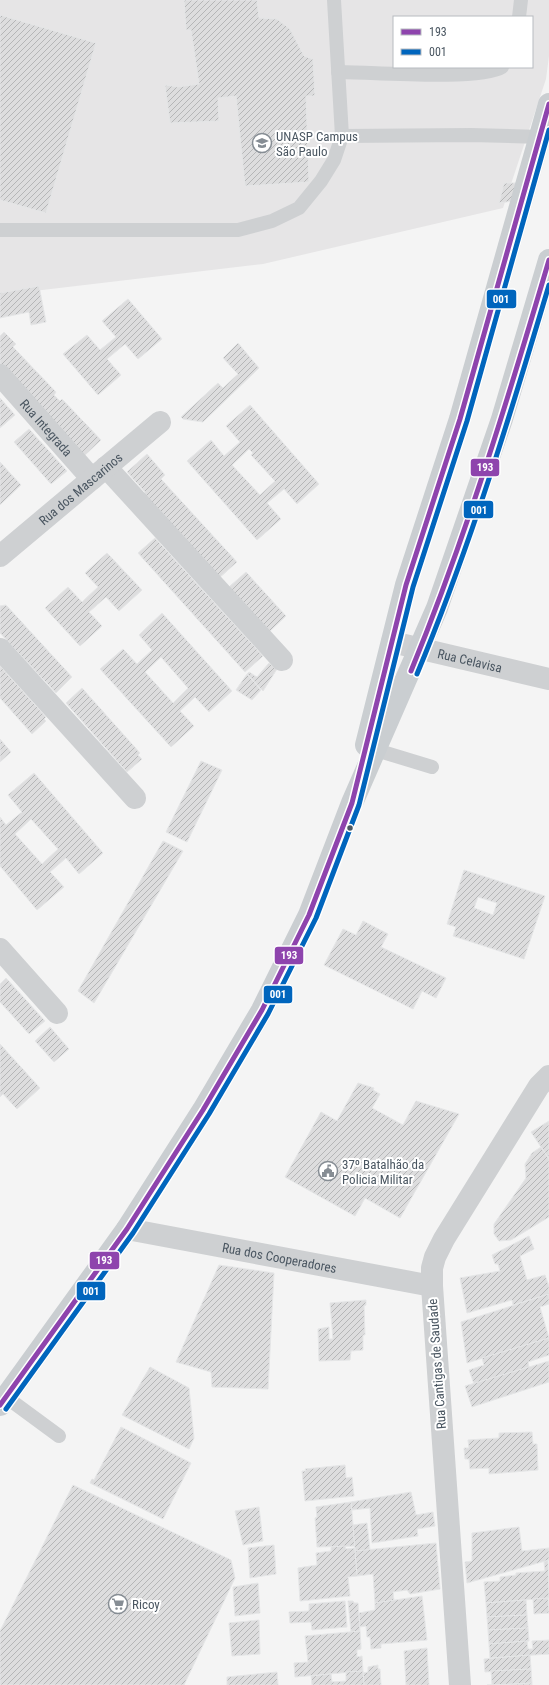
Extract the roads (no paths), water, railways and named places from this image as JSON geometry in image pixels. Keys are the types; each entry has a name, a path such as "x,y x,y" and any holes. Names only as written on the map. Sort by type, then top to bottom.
{"main road":[{"path":"352,803 406,585 460,419 541,137 549,104"},
{"path":"3,1401 127,1229 203,1110 262,1010 309,915 352,803 437,608 502,419 549,260"}],"street":[{"name":"Rua Integrada","path":"0,375 99,473 282,660"},
{"name":"Rua dos Mascarinos","path":"0,556 160,422"},
{"name":"Rua Celavisa","path":"392,642 420,650 549,679"},
{"path":"0,649 135,798"},
{"path":"0,949 57,1013"},
{"name":"Rua Cantigas de Saudade","path":"460,1685 432,1286 433,1262 444,1239 522,1113 539,1086 549,1076"},
{"name":"Rua dos Cooperadores","path":"127,1229 432,1286"}],"lane":[{"path":"0,230 238,230 272,221 299,208 321,181 334,160 342,136 334,0"},
{"path":"519,16 521,0"},
{"path":"338,72 459,75 482,73 500,68"},
{"path":"342,136 471,135 541,137"},
{"path":"376,750 432,767"},
{"path":"3,1401 59,1436"}],"place":[{"name":"UNASP Campus São Paulo","path":"262,143"},
{"name":"37º Batalhão da Policia Militar","path":"328,1171"},
{"name":"Ricoy","path":"118,1604"}]}
